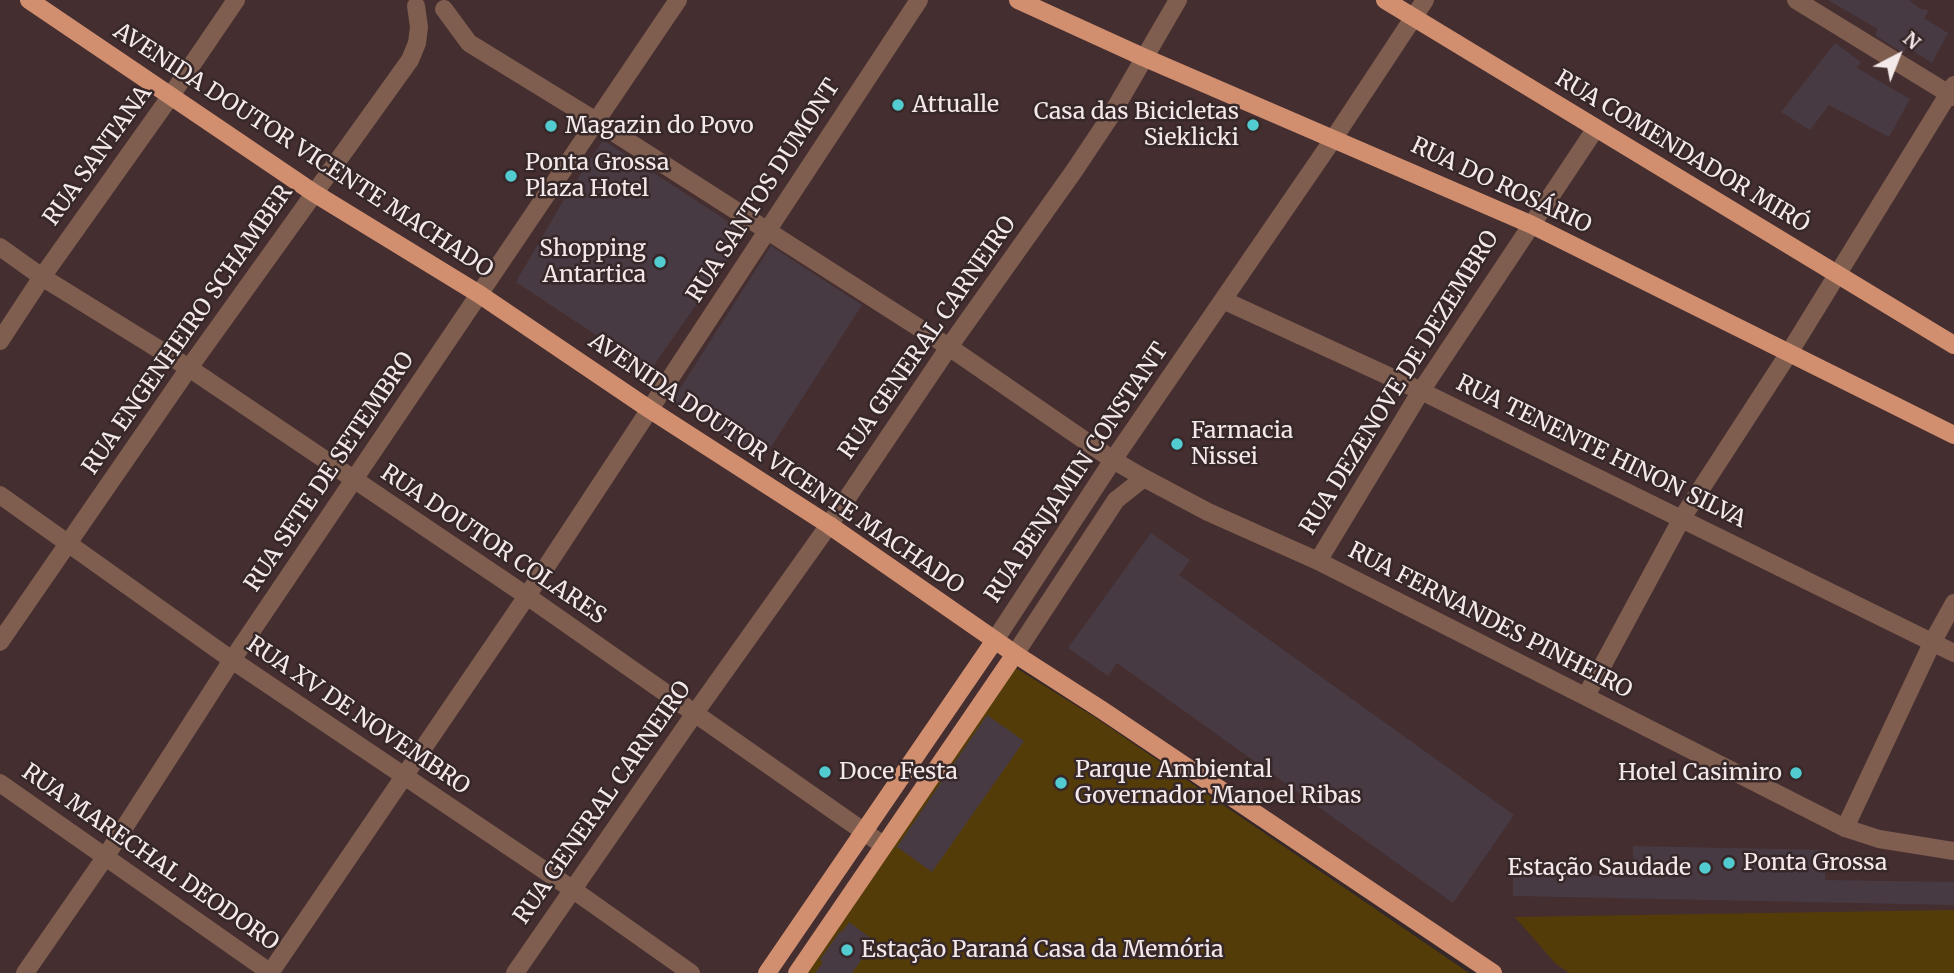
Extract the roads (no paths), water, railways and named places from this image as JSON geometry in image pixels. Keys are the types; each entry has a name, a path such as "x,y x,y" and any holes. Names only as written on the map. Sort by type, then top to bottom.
{"main road":[{"name":"AVENIDA DOUTOR VICENTE MACHADO","path":"29,0 314,193 479,294 649,409 829,525 1015,654 1418,920 1493,973"},
{"name":"RUA DO ROSÁRIO","path":"1018,0 1143,57 1530,224 1954,435"},
{"name":"RUA COMENDADOR MIRÓ","path":"1385,0 1836,276 1954,345"},
{"name":"RUA BENJAMIN CONSTANT","path":"768,973 995,640"},
{"name":"RUA BENJAMIN CONSTANT","path":"797,973 1015,654"}],"street":[{"name":"RUA SANTANA","path":"0,341 236,0"},
{"name":"RUA SETE DE SETEMBRO","path":"25,973 106,856 232,660 678,0"},
{"name":"RUA SANTOS DUMONT","path":"270,973 527,596 919,0"},
{"name":"RUA GENERAL CARNEIRO","path":"515,973 1074,171 1110,117 1178,0"},
{"name":"RUA BENJAMIN CONSTANT","path":"995,640 1112,460 1334,138 1425,0"},
{"path":"1586,696 1682,519 1952,92 1796,0"},
{"path":"414,3 430,10 449,5"},
{"name":"RUA ENGENHEIRO SCHAMBER","path":"0,642 189,368 410,60 417,43 419,27 414,3"},
{"name":"RUA FERNANDES PINHEIRO","path":"449,5 469,43 949,347 1112,460 1144,478 1208,512 1318,561 1845,828 1901,844 1954,851"},
{"name":"RUA DEZENOVE DE DEZEMBRO","path":"1318,561 1421,391 1596,128"},
{"name":"RUA DOUTOR COLARES","path":"0,247 42,277 189,368 527,596 883,845"},
{"name":"RUA TENENTE HINON SILVA","path":"1223,300 1421,391 1954,653"},
{"name":"RUA BENJAMIN CONSTANT","path":"1015,654 1116,500 1144,478"},
{"name":"RUA XV DE NOVEMBRO","path":"0,495 232,660 572,888 691,973"},
{"path":"1845,828 1933,641 1954,603"},
{"name":"RUA MARECHAL DEODORO","path":"0,783 270,973"}],"place":[{"name":"Attualle","path":"898,105"},
{"name":"Casa das Bicicletas Sieklicki","path":"1253,125"},
{"name":"Magazin do Povo","path":"551,126"},
{"name":"Ponta Grossa Plaza Hotel","path":"511,176"},
{"name":"Shopping Antartica","path":"660,262"},
{"name":"Farmacia Nissei","path":"1177,444"},
{"name":"Doce Festa","path":"825,772"},
{"name":"Hotel Casimiro","path":"1796,773"},
{"name":"Parque Ambiental Governador Manoel Ribas","path":"1061,783"},
{"name":"Ponta Grossa","path":"1729,863"},
{"name":"Estação Saudade","path":"1705,868"},
{"name":"Estação Paraná Casa da Memória","path":"847,950"}]}
